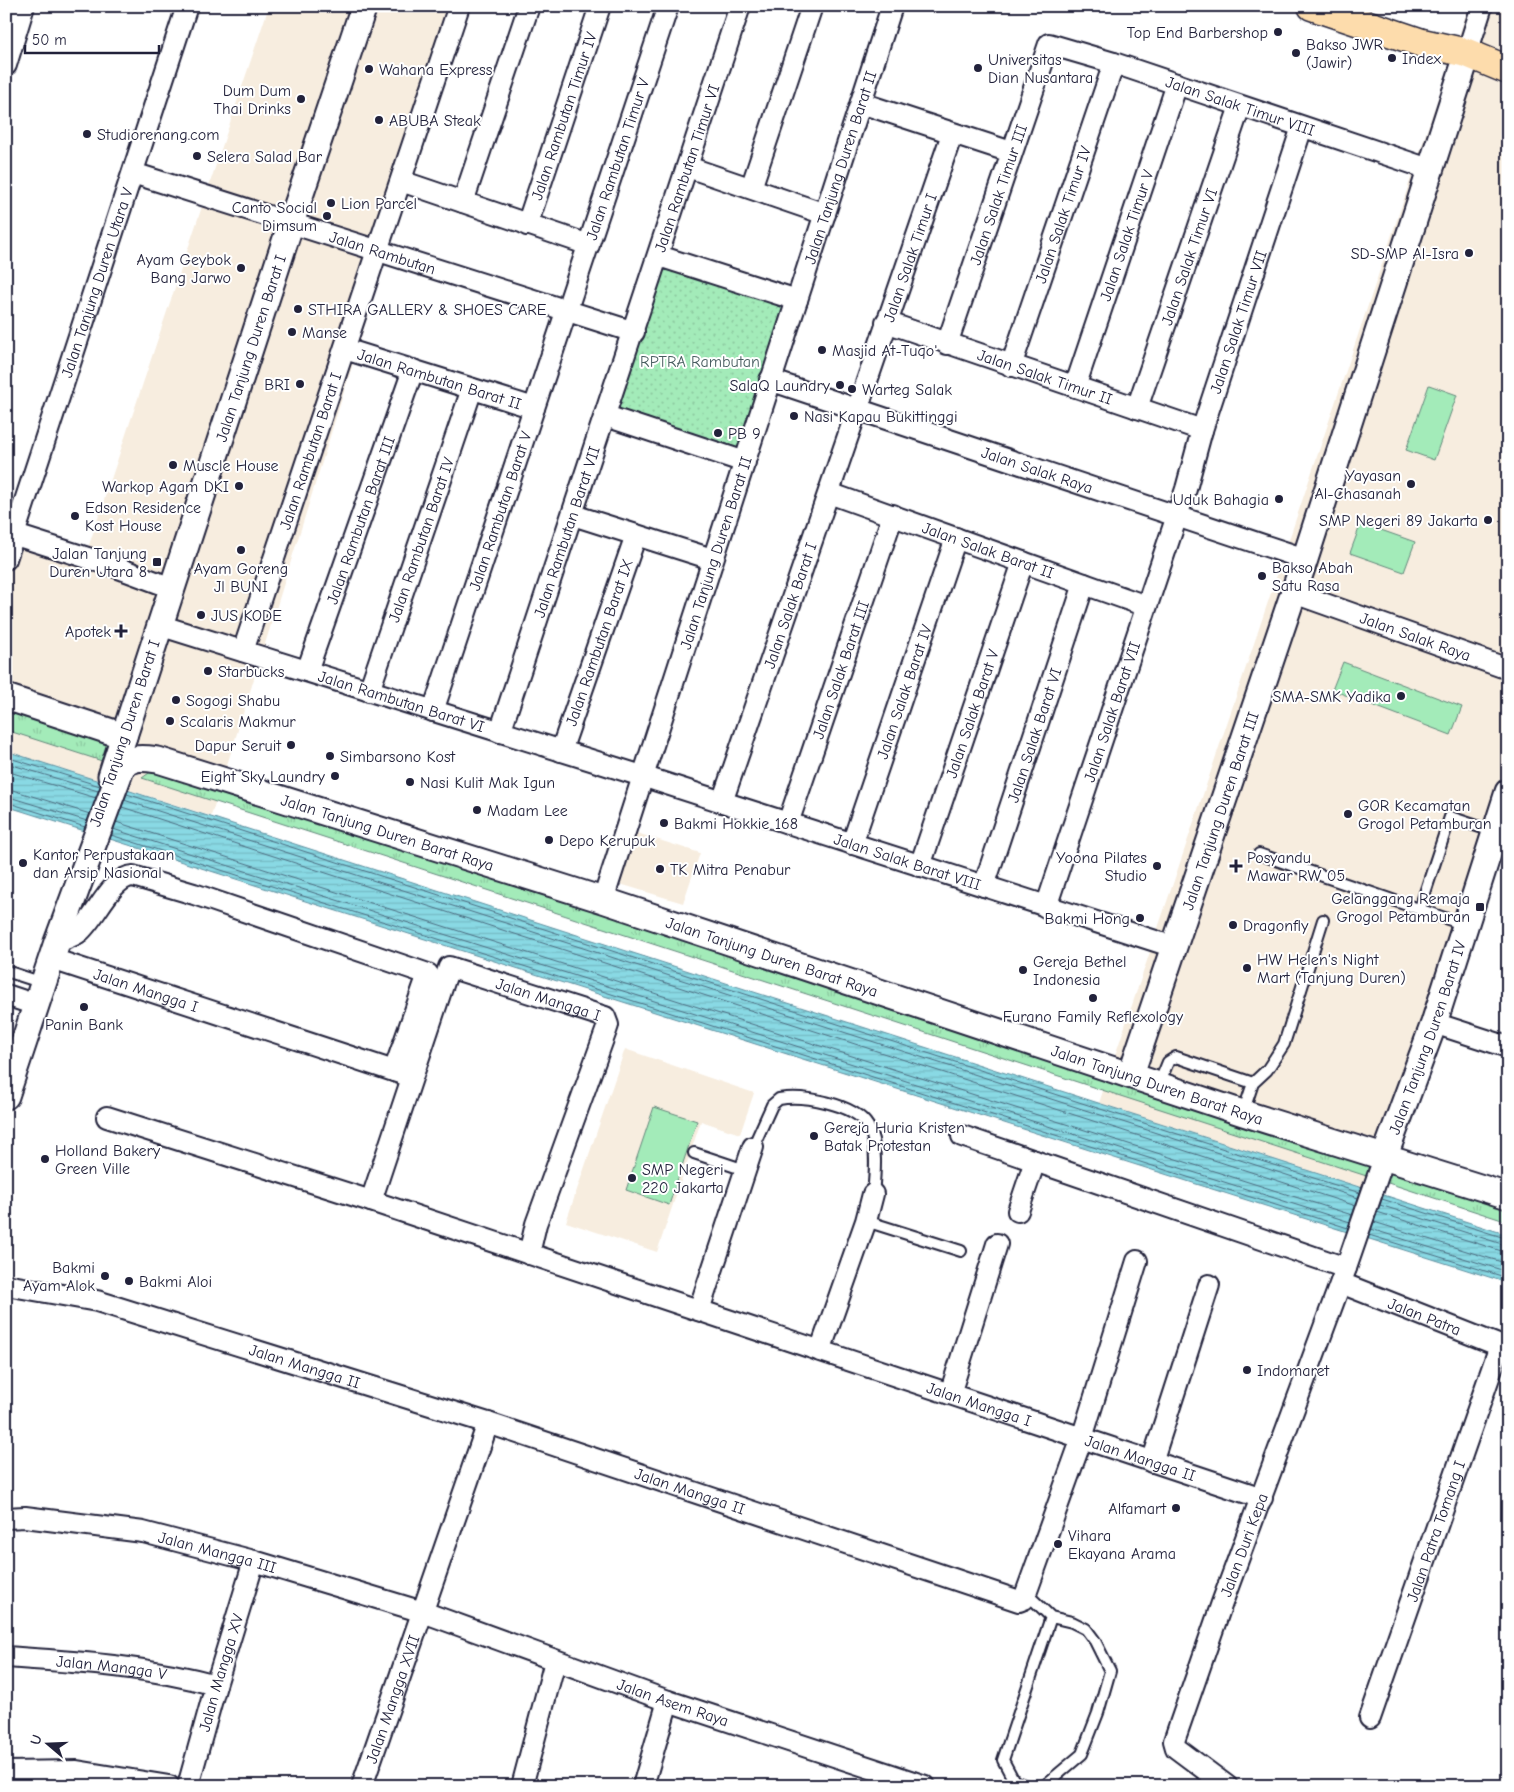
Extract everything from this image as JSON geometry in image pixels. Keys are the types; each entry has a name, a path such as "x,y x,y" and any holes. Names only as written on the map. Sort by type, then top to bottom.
{"main road":[{"path":"1312,6 1466,58 1508,70"}],"street":[{"path":"6,65 24,6"},
{"name":"Jalan Tanjung Duren Utara V","path":"6,559 10,533 187,6"},
{"name":"Jalan Tanjung Duren Barat I","path":"6,1096 118,766 126,730 159,625 364,6"},
{"name":"Jalan Rambutan Barat I","path":"243,651 459,6"},
{"path":"463,202 529,6"},
{"name":"Jalan Rambutan Timur IV","path":"527,225 600,6"},
{"name":"Jalan Rambutan Timur V","path":"566,310 668,6"},
{"name":"Jalan Rambutan Timur VI","path":"634,332 740,6"},
{"path":"751,188 812,6"},
{"name":"Jalan Tanjung Duren Barat II","path":"603,900 892,6"},
{"path":"1466,58 1482,6"},
{"name":"Jalan Salak Timur VIII","path":"1047,46 1052,44 1114,63 1432,170"},
{"name":"Jalan Salak Timur III","path":"947,344 1047,46"},
{"name":"Jalan Tanjung Duren Barat III","path":"1131,1074 1305,560 1432,170 1466,58"},
{"name":"Jalan Salak Timur IV","path":"1011,366 1114,63"},
{"name":"Jalan Salak Timur V","path":"1075,387 1177,84"},
{"path":"861,104 1011,152"},
{"name":"Jalan Salak Timur VI","path":"1137,408 1240,106"},
{"name":"Jalan Salak Timur VII","path":"1177,516 1202,430 1302,127"},
{"name":"Jalan Salak Timur I","path":"857,410 952,134"},
{"path":"688,167 825,214"},
{"name":"Jalan Rambutan","path":"132,173 634,332"},
{"path":"401,181 589,245"},
{"path":"659,256 797,300"},
{"name":"Jalan Rambutan Barat V","path":"433,711 566,310"},
{"name":"Jalan Salak Timur II","path":"886,322 1202,430"},
{"name":"Jalan Rambutan Barat VII","path":"500,732 634,332"},
{"name":"Jalan Rambutan Barat II","path":"345,349 534,408"},
{"name":"Jalan Rambutan Barat III","path":"307,671 413,370"},
{"name":"Jalan Salak Raya","path":"770,380 1305,560"},
{"name":"Jalan Rambutan Barat IV","path":"369,691 472,389"},
{"name":"Jalan Salak Barat I","path":"722,802 857,410"},
{"path":"606,416 744,462"},
{"name":"Jalan Salak Barat II","path":"829,493 1146,606"},
{"path":"572,515 712,559"},
{"name":"Jalan Salak Barat III","path":"788,823 893,515"},
{"name":"Jalan Salak Barat VII","path":"1046,906 1177,516"},
{"path":"10,533 113,566 172,588"},
{"name":"Jalan Rambutan Barat IX","path":"561,751 636,535"},
{"name":"Jalan Salak Barat IV","path":"852,844 956,538"},
{"name":"Jalan Salak Barat V","path":"920,866 1022,562"},
{"name":"Jalan Salak Barat VI","path":"984,886 1084,584"},
{"name":"Jalan Salak Raya","path":"1294,593 1508,669"},
{"name":"Jalan Rambutan Barat VI","path":"159,625 642,776"},
{"path":"6,697 126,730"},
{"name":"Jalan Tanjung Duren Barat Raya","path":"126,730 136,737 158,760"},
{"name":"Jalan Tanjung Duren Barat Raya","path":"118,766 130,760 158,760 603,900 1131,1074 1383,1162 1508,1196"},
{"name":"Jalan Salak Barat VIII","path":"642,776 1174,947"},
{"name":"Jalan Tanjung Duren Barat IV","path":"1344,1276 1434,1023 1508,792"},
{"path":"54,950 77,934 89,922 120,880 126,876 132,876 194,894 428,974 403,1074"},
{"name":"Jalan Mangga I","path":"54,950 403,1074"},
{"name":"Jalan Mangga I","path":"371,1201 403,1074 449,967 605,1017 608,1025 606,1032 536,1224 529,1254"},
{"path":"6,995 40,994"},
{"path":"1434,1023 1508,1047"},
{"name":"Jalan Mangga I","path":"107,1117 371,1201 1082,1438"},
{"name":"Jalan Patra","path":"962,1136 1035,1161 1344,1276 1504,1348"},
{"path":"699,1310 753,1147"},
{"path":"1018,1211 1035,1161"},
{"path":"820,1351 866,1221 872,1194"},
{"path":"950,1394 997,1244"},
{"path":"1082,1438 1137,1261"},
{"name":"Jalan Duri Kepa","path":"1226,1786 1176,1748 1174,1741 1222,1603 1344,1276"},
{"name":"Jalan Mangga II","path":"6,1285 97,1301 488,1422 1014,1601 1024,1599 1082,1438 1262,1498"},
{"path":"1152,1462 1209,1285"},
{"name":"Jalan Patra Tomang I","path":"1370,1718 1504,1348"},
{"name":"Jalan Mangga XVII","path":"362,1786 488,1422"},
{"name":"Jalan Mangga III","path":"6,1518 25,1517 143,1532 254,1561 423,1612"},
{"name":"Jalan Mangga XV","path":"188,1786 216,1685 254,1561"},
{"name":"Jalan Asem Raya","path":"423,1612 668,1701 925,1786"},
{"name":"Jalan Mangga V","path":"6,1657 116,1664 176,1674 216,1685"},
{"path":"522,1786 555,1661"},
{"path":"643,1786 668,1701"},
{"path":"6,1772 169,1786"}],"lane":[{"path":"1420,908 1450,817 1495,832"},
{"path":"1259,854 1465,925"},
{"path":"1243,1114 1253,1083 1267,1070 1284,1044 1323,920"},
{"path":"6,971 40,994"},
{"path":"1160,1084 1168,1062 1176,1058 1253,1083"},
{"path":"753,1147 772,1105 779,1099 812,1098 837,1106 855,1114 869,1127 876,1168 872,1194"},
{"path":"694,1153 745,1170"},
{"path":"866,1221 961,1252"},
{"path":"1026,1594 1051,1617 1072,1622 1086,1629 1095,1641 1110,1671 1098,1713 1082,1754 1044,1786"},
{"path":"1027,1786 1014,1780 1003,1760 1051,1617"}],"shaded area":[{"path":"269,6 465,6 211,816 6,751 6,538 82,566"},
{"path":"1469,6 1508,6 1508,764 1370,1190 1099,1103"},
{"name":"TK Mitra Penabur","path":"637,833 700,853 683,903 620,884"},
{"name":"SMP Negeri 220 Jakarta","path":"625,1049 754,1093 740,1134 701,1121 657,1252 566,1222"}],"green space":[{"name":"RPTRA Rambutan","path":"663,265 788,308 737,456 612,413"},
{"path":"1429,385 1457,395 1434,460 1406,450"},
{"path":"1361,523 1415,542 1404,572 1350,553"},
{"path":"1343,662 1462,707 1451,735 1332,690"},
{"path":"6,706 109,739 102,761 6,730"},
{"path":"159,766 1508,1205 1508,1222 142,778"},
{"path":"654,1107 697,1121 669,1205 626,1190"}],"water":[{"path":"6,751 1508,1235 1508,1283 6,806"}],"place":[{"name":"Top End Barbershop","path":"1278,32"},
{"name":"Bakso JWR (Jawir)","path":"1296,53"},
{"name":"Index","path":"1392,58"},
{"name":"Universitas Dian Nusantara","path":"978,68"},
{"name":"Wahana Express","path":"369,69"},
{"name":"Dum Dum Thai Drinks","path":"301,99"},
{"name":"ABUBA Steak","path":"379,120"},
{"name":"Studiorenang.com","path":"87,134"},
{"name":"Selera Salad Bar","path":"197,156"},
{"name":"Lion Parcel","path":"331,203"},
{"name":"Canto Social Dimsum","path":"327,216"},
{"name":"SD-SMP Al-Isra","path":"1469,253"},
{"name":"Ayam Geybok Bang Jarwo","path":"241,268"},
{"name":"STHIRA GALLERY & SHOES CARE","path":"298,309"},
{"name":"Manse","path":"292,332"},
{"name":"Masjid At-Tuqo'","path":"822,350"},
{"name":"BRI","path":"300,384"},
{"name":"SalaQ Laundry","path":"840,385"},
{"name":"Warteg Salak","path":"852,389"},
{"name":"Nasi Kapau Bukittinggi","path":"794,416"},
{"name":"PB 9","path":"718,433"},
{"name":"Muscle House","path":"173,465"},
{"name":"Yayasan Al-Chasanah","path":"1411,484"},
{"name":"Warkop Agam DKI","path":"239,486"},
{"name":"Uduk Bahagia","path":"1279,499"},
{"name":"Edson Residence Kost House","path":"75,516"},
{"name":"SMP Negeri 89 Jakarta","path":"1488,520"},
{"name":"Ayam Goreng Jl BUNI","path":"241,550"},
{"name":"Jalan Tanjung Duren Utara 8","path":"157,562"},
{"name":"Bakso Abah Satu Rasa","path":"1262,576"},
{"name":"JUS KODE","path":"201,615"},
{"name":"Apotek","path":"121,631"},
{"name":"Starbucks","path":"208,671"},
{"name":"SMA-SMK Yadika","path":"1401,696"},
{"name":"Sogogi Shabu","path":"176,700"},
{"name":"Scalaris Makmur","path":"170,721"},
{"name":"Dapur Seruit","path":"291,745"},
{"name":"Simbarsono Kost","path":"330,756"},
{"name":"Eight Sky Laundry","path":"335,776"},
{"name":"Nasi Kulit Mak Igun","path":"410,782"},
{"name":"Madam Lee","path":"477,810"},
{"name":"GOR Kecamatan Grogol Petamburan","path":"1348,814"},
{"name":"Bakmi Hokkie 168","path":"664,823"},
{"name":"Depo Kerupuk","path":"549,840"},
{"name":"Kantor Perpustakaan dan Arsip Nasional","path":"23,863"},
{"name":"Yoona Pilates Studio","path":"1157,866"},
{"name":"Posyandu Mawar RW 05","path":"1236,866"},
{"name":"TK Mitra Penabur","path":"660,869"},
{"name":"Gelanggang Remaja Grogol Petamburan","path":"1480,907"},
{"name":"Bakmi Hong","path":"1140,918"},
{"name":"Dragonfly","path":"1233,925"},
{"name":"HW Helen's Night Mart (Tanjung Duren)","path":"1247,968"},
{"name":"Gereja Bethel Indonesia","path":"1023,970"},
{"name":"Furano Family Reflexology","path":"1093,998"},
{"name":"Panin Bank","path":"84,1007"},
{"name":"Gereja Huria Kristen Batak Protestan","path":"814,1136"},
{"name":"Holland Bakery Green Ville","path":"45,1159"},
{"name":"SMP Negeri 220 Jakarta","path":"632,1178"},
{"name":"Bakmi Ayam Alok","path":"105,1276"},
{"name":"Bakmi Aloi","path":"129,1281"},
{"name":"Indomaret","path":"1247,1370"},
{"name":"Alfamart","path":"1176,1508"},
{"name":"Vihara Ekayana Arama","path":"1058,1544"}]}
